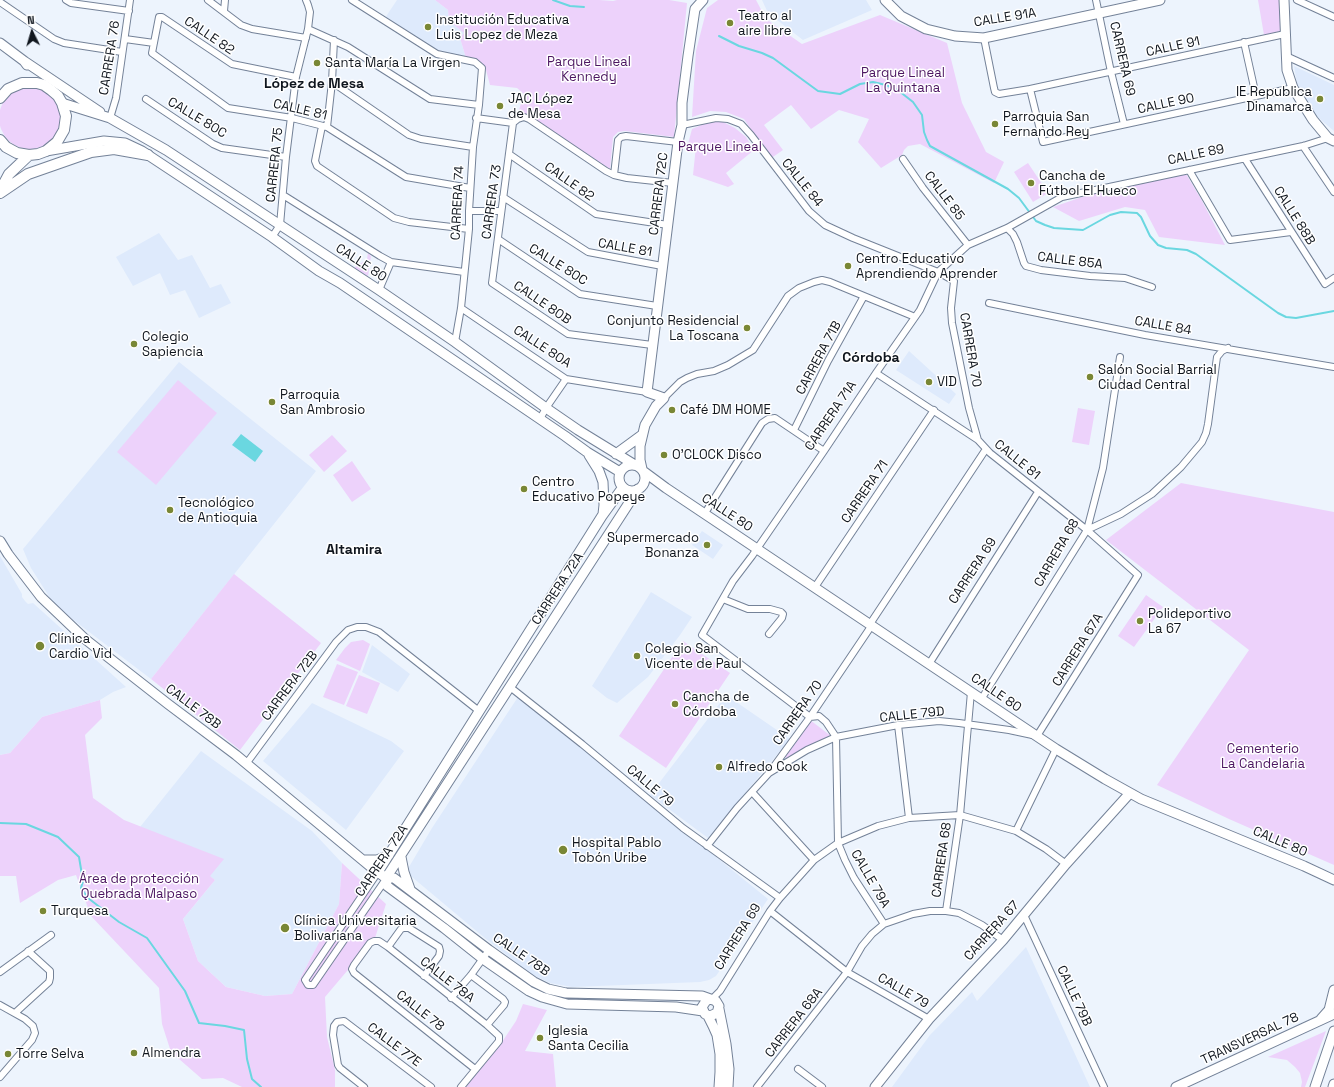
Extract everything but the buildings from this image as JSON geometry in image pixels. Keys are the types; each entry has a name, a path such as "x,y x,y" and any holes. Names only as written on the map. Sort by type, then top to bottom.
{"main road":[{"path":"695,4 702,0"},
{"name":"CALLE 91A","path":"885,0 901,16 926,29 954,36 984,38 1160,0"},
{"path":"1284,0 1287,70 1293,88 1313,120 1331,139"},
{"name":"CARRERA 72C","path":"647,392 678,142 682,125 682,103 695,4"},
{"path":"0,43 24,61 110,118"},
{"path":"24,61 44,85 58,96 66,116 64,130 57,142 46,151"},
{"path":"0,98 8,89 22,83 29,82 44,85"},
{"name":"CALLE 80","path":"62,103 110,118 166,150 379,290 455,342 546,408 616,454 639,467 666,488 982,698 1056,749 1105,779 1141,799 1304,866 1334,880"},
{"path":"0,140 11,150 17,153 29,155 104,141 114,141 129,145 148,155 272,237 319,271 347,287 587,452 620,472"},
{"path":"0,192 28,174 91,152 114,149 148,155"},
{"path":"0,192 9,174 29,155"},
{"name":"CALLE 80A","path":"647,392 664,398"},
{"path":"639,467 642,435 645,425 656,406 664,398"},
{"path":"616,454 642,435"},
{"path":"587,452 594,461 603,482 604,504 602,516"},
{"path":"626,466 639,467 645,474 645,481 640,488 631,491 623,487 619,480 620,472 626,466"},
{"name":"CARRERA 72A","path":"378,872 602,516 623,487"},
{"name":"CALLE 80","path":"640,488 666,488"},
{"name":"CARRERA 72A","path":"386,878 640,488"},
{"name":"CALLE 78B","path":"0,540 8,554 41,597 79,633 143,685 236,755 378,872 386,878 394,878 534,982 548,989 566,994 697,995 715,1003"},
{"path":"527,634 540,640"},
{"name":"CARRERA 67","path":"875,1087 929,1019 1003,940 1066,864 1130,793"},
{"path":"363,860 377,860 389,855"},
{"path":"401,857 410,890"},
{"name":"CALLE 78B","path":"386,878 387,886 483,959 529,991 554,1001 567,1004 676,1007 705,1013"},
{"path":"444,928 460,934 466,932"},
{"path":"1319,1022 1329,1010 1334,990"},
{"path":"705,1013 715,1015 715,1003 706,1001 703,1004 705,1013 717,1035 720,1054 719,1087"},
{"name":"CARRERA 69","path":"715,1003 726,1044 729,1069 728,1087"},
{"path":"676,1007 701,1018 717,1035"},
{"name":"TRANSVERSAL 78","path":"1176,1087 1334,1014"},
{"path":"1315,1087 1334,1031"}],"street":[{"path":"66,0 71,3 129,11"},
{"name":"CARRERA 76","path":"110,118 116,98 130,0"},
{"path":"208,0 241,24 252,29 306,38"},
{"path":"224,11 225,0"},
{"name":"CARRERA 75","path":"272,237 280,225 286,157 296,77 308,29 310,12 306,0"},
{"name":"CARRERA 74","path":"352,0 437,54 475,62 480,66 482,72 472,147 469,229 461,308 455,342"},
{"name":"CARRERA 69","path":"1096,0 1111,72 1124,124"},
{"path":"1297,0 1334,17"},
{"path":"0,2 54,39 64,44 122,52"},
{"name":"CALLE 82","path":"154,42 159,17 162,17 232,64 296,77"},
{"path":"308,29 348,47 430,99 478,105"},
{"name":"CALLE 91","path":"984,38 988,64 995,92 998,94 1030,89 1285,34"},
{"path":"125,39 154,42"},
{"path":"334,40 332,82 325,126 315,164 394,218 409,222 469,229"},
{"name":"CALLE 81","path":"154,42 152,53 228,108 292,118 325,126 406,177 470,188"},
{"path":"1244,42 1256,96"},
{"path":"1286,56 1334,78"},
{"path":"332,82 409,135 421,139 472,147"},
{"name":"CALLE 90","path":"1030,89 1043,142 1293,88"},
{"name":"CALLE 80C","path":"146,99 213,144 222,148 286,157"},
{"path":"476,118 513,123 518,118 524,117 614,175 627,178 673,183"},
{"name":"CALLE 84","path":"682,125 716,118 728,119 741,124 809,211 825,225 938,272"},
{"name":"CARRERA 73","path":"492,283 513,123"},
{"path":"614,175 618,140 621,137 626,136 678,142"},
{"name":"CALLE 89","path":"1062,197 1245,159 1331,139"},
{"path":"1303,146 1334,192"},
{"name":"CALLE 82","path":"510,154 596,214 668,225"},
{"name":"CALLE 85","path":"903,159 923,188 968,245"},
{"name":"CALLE 88B","path":"1245,159 1325,284 1334,278"},
{"path":"1189,170 1230,240 1291,232"},
{"path":"283,195 391,262 464,272"},
{"name":"CALLE 81","path":"503,197 588,252 662,266"},
{"name":"CARRERA 71A","path":"810,717 702,635 734,580 920,310 938,272 968,245 1007,228 1062,197"},
{"path":"469,210 501,211"},
{"name":"CALLE 85A","path":"1007,228 1017,242 1026,266 1041,270 1125,278 1152,287"},
{"name":"CALLE 80C","path":"498,239 580,294 657,306"},
{"path":"379,290 391,262"},
{"name":"CARRERA 70","path":"938,272 954,281 951,308 952,323 969,408 978,440"},
{"path":"664,398 680,382 687,378 697,374 714,371 728,365 753,350 788,296 800,288 814,282 822,280 830,282 915,317"},
{"name":"CALLE 80B","path":"492,283 568,334 652,345"},
{"name":"CARRERA 71B","path":"794,430 828,361 864,296"},
{"name":"CALLE 84","path":"989,303 1145,335 1334,367"},
{"name":"CALLE 80A","path":"461,308 566,379 647,392"},
{"path":"1087,530 1122,514 1152,494 1181,467 1202,442 1208,424 1218,357 1222,351 1228,348"},
{"name":"CARRERA 68","path":"982,698 1087,530 1103,468 1120,357"},
{"name":"CALLE 81","path":"876,373 978,440 986,449 1087,530 1138,575"},
{"path":"540,419 566,379"},
{"name":"CARRERA 71","path":"815,587 934,410"},
{"path":"705,513 762,423 768,419 775,418 824,450"},
{"name":"CARRERA 70","path":"707,846 737,808 769,773 810,717 986,449"},
{"name":"CARRERA 69","path":"929,664 1038,492"},
{"name":"CARRERA 67A","path":"1037,736 1138,575"},
{"path":"723,599 748,609 770,609 781,612 783,614 782,618 770,634"},
{"name":"CARRERA 72B","path":"246,764 341,636 348,630 357,627 366,627 379,632 480,711"},
{"name":"CALLE 79","path":"510,687 582,744 683,828 780,898"},
{"name":"CARRERA 68","path":"946,911 960,815 967,723 971,692"},
{"path":"810,717 819,716 823,719 836,737 838,843"},
{"name":"CALLE 79D","path":"769,773 808,750 836,737 898,725 939,721 967,723 1037,736"},
{"path":"898,725 909,818"},
{"path":"1016,831 1056,749"},
{"path":"752,792 814,860"},
{"name":"CARRERA 69","path":"715,1003 720,991 770,911 814,860 838,843 878,826 909,818 960,815 1016,831 1046,849 1066,864"},
{"name":"CALLE 79A","path":"838,843 854,878 884,924"},
{"name":"CARRERA 72A","path":"378,872 305,980 308,985 313,985 386,878"},
{"name":"CALLE 79","path":"770,911 847,972 929,1019"},
{"path":"847,972 862,946 872,934 884,924 913,914 930,911 959,913 982,925 1003,940"},
{"name":"CALLE 79B","path":"1024,915 1104,1087"},
{"path":"388,947 401,929 409,928 439,948 439,956 424,976"},
{"path":"0,972 51,935"},
{"name":"CALLE 78A","path":"352,969 370,943 374,940 379,941 487,1026 499,1036 499,1042 475,1069"},
{"path":"451,998 471,975 489,950"},
{"path":"15,1012 49,982 50,978 50,971 28,951"},
{"name":"CALLE 78","path":"352,969 354,973 475,1069"},
{"name":"CARRERA 68A","path":"757,1087 847,972"},
{"path":"471,975 503,999 504,1002 504,1005 487,1026"},
{"path":"0,1005 26,1019 33,1026 35,1033 32,1040 0,1077"},
{"name":"CALLE 77E","path":"364,1087 338,1065 333,1035 334,1026 337,1022 344,1021 432,1087"},
{"path":"461,1087 475,1069"},
{"path":"798,1069 822,1087"}],"shaded area":[{"name":"Institución Educativa Luis Lopez de Meza","path":"397,0 435,0 448,10 449,21 464,33 460,38 466,58 443,55 385,18"},
{"path":"762,0 866,0 872,10 803,40 768,13"},
{"name":"IE Republica Dinamarca","path":"1294,66 1334,85 1334,131 1314,114 1297,84"},
{"path":"159,233 178,260 192,255 210,288 221,284 231,303 199,318 185,290 170,295 160,273 133,286 116,257"},
{"name":"VID","path":"909,351 956,394 949,404 896,370"},
{"name":"Tecnológico de Antioquia","path":"179,362 316,471 151,679 55,606 31,568 23,549"},
{"name":"Supermercado Bonanza","path":"702,531 723,545 713,559 692,545"},
{"name":"Clínica Cardio Vid","path":"0,556 25,601 28,604 33,603 126,687 113,692 100,700 42,717 10,753 0,755"},
{"name":"Colegio San Vicente de Paul","path":"651,592 692,617 648,677 617,703 607,698 592,686"},
{"path":"372,645 410,674 398,692 362,672"},
{"name":"Alfredo Cook","path":"726,695 790,739 708,838 650,795"},
{"name":"Hospital Pablo Tobón Uribe","path":"518,697 768,899 716,976 709,980 700,982 572,987 550,983 531,974 486,939 406,872 432,828"},
{"path":"312,703 391,741 404,751 346,830 263,761"},
{"path":"201,751 312,831 342,863 339,904 292,994 265,996 226,987 198,961 183,919 215,880 140,827"},
{"path":"1026,947 1090,1087 892,1087 930,1035 972,992 977,1001"}],"green space":[{"name":"Parque Lineal Kennedy","path":"435,0 669,0 687,3 674,137 625,131 618,132 613,137 610,169 519,110 524,94 517,88 490,85 486,70 482,63 466,58 460,38 464,33 449,21 448,10"},
{"name":"Parque Lineal La Quintana","path":"718,0 756,0 766,19 802,44 880,15 947,43 962,103 986,152 1004,162 994,183 920,144 908,146 902,155 881,168 858,142 869,119 839,110 811,129 791,105 764,125 783,150 770,159 744,119 726,112 710,111 692,117 696,51 707,8"},
{"path":"1258,0 1282,0 1282,32 1264,35"},
{"path":"24,87 36,87 52,96 59,106 61,118 59,130 52,140 36,149 24,149 13,144 4,135 -1,124 -1,112 4,101 13,92"},
{"name":"Parque Lineal","path":"723,122 735,128 746,137 754,150 726,173 734,184 728,187 693,175 696,146 688,144 692,129 704,124"},
{"name":"Cancha de Fútbol El Hueco","path":"1028,163 1048,193 1033,202 1014,172"},
{"path":"1186,174 1225,245 1159,237 1145,210 1125,207 1079,221 1053,207 1085,196"},
{"path":"368,253 371,256 368,276 354,268 367,259"},
{"path":"178,380 217,413 156,485 117,452"},
{"path":"1078,408 1095,411 1089,445 1072,442"},
{"path":"332,435 347,451 324,472 309,455"},
{"path":"352,461 371,489 352,502 333,475"},
{"name":"Cementerio La Candelaria","path":"1181,483 1334,512 1334,865 1229,819 1157,785 1249,650 1106,540"},
{"path":"234,574 321,643 240,750 151,679"},
{"name":"Polideportivo La 67","path":"1146,595 1163,607 1134,647 1118,636"},
{"path":"363,640 370,644 360,671 336,660 351,642"},
{"name":"Cancha de Córdoba","path":"683,641 730,673 666,768 619,736"},
{"path":"337,664 358,672 344,705 323,697"},
{"path":"359,675 380,683 367,714 346,706"},
{"name":"Área de protección Quebrada Malpaso","path":"100,700 102,718 85,735 93,798 124,820 224,859 210,876 215,880 183,919 198,961 226,987 265,996 292,994 339,904 342,863 386,904 375,938 325,997 327,1037 335,1070 335,1087 242,1087 223,1078 202,1079 171,1052 162,1024 159,988 91,916 76,875 58,880 20,903 16,876 0,876 0,755 10,753 42,717"},
{"path":"810,720 831,736 788,760 784,756"},
{"path":"523,1004 547,1010 525,1051 553,1054 556,1087 465,1087 502,1042 516,1021"},
{"path":"1326,1031 1305,1087 1301,1087 1302,1082 1300,1073 1287,1060 1268,1057"}],"water":[{"path":"241,434 263,451 255,462 232,445"}],"waterway":[{"path":"553,0 570,6 584,7"},
{"path":"719,36 739,46 773,58 818,91 840,94 860,84 873,82 886,85 899,91 913,102 922,115 924,132 930,146 1008,189 1019,198 1036,221 1054,228 1083,230 1110,215 1121,212 1137,213 1141,217 1150,236 1158,245 1166,248 1187,250 1196,254 1278,313 1286,317 1296,318 1334,311"},
{"path":"0,823 26,824 58,837 79,857 83,881 81,888 88,898 119,922 147,938 185,991 199,1023 244,1030 247,1059 252,1079 261,1087"}],"place":[{"name":"Teatro al aire libre","path":"730,23"},
{"name":"Institución Educativa Luis Lopez de Meza","path":"428,27"},
{"name":"Santa María La Virgen","path":"317,63"},
{"name":"IE Republica Dinamarca","path":"1320,99"},
{"name":"JAC López de Mesa","path":"500,106"},
{"name":"Parroquia San Fernando Rey","path":"995,124"},
{"name":"Cancha de Fútbol El Hueco","path":"1031,183"},
{"name":"Centro Educativo Aprendiendo Aprender","path":"848,266"},
{"name":"Conjunto Residencial La Toscana","path":"747,328"},
{"name":"Colegio Sapiencia","path":"134,344"},
{"name":"Salón Social Barrial Ciudad Central","path":"1090,377"},
{"name":"VID","path":"929,382"},
{"name":"Parroquia San Ambrosio","path":"272,402"},
{"name":"Café DM HOME","path":"672,410"},
{"name":"O'CLOCK Disco","path":"664,455"},
{"name":"Centro Educativo Popeye","path":"524,489"},
{"name":"Tecnológico de Antioquia","path":"170,510"},
{"name":"Supermercado Bonanza","path":"707,545"},
{"name":"Polideportivo La 67","path":"1140,621"},
{"name":"Clínica Cardio Vid","path":"40,646"},
{"name":"Colegio San Vicente de Paul","path":"637,656"},
{"name":"Cancha de Córdoba","path":"675,704"},
{"name":"Alfredo Cook","path":"719,767"},
{"name":"Hospital Pablo Tobón Uribe","path":"563,850"},
{"name":"Turquesa","path":"43,911"},
{"name":"Clínica Universitaria Bolivariana","path":"285,928"},
{"name":"Iglesia Santa Cecilia","path":"540,1038"},
{"name":"Almendra","path":"134,1053"},
{"name":"Torre Selva","path":"8,1054"}],"district":[{"name":"López de Mesa","path":"314,84"},
{"name":"Córdoba","path":"871,358"},
{"name":"Altamira","path":"354,550"}]}
